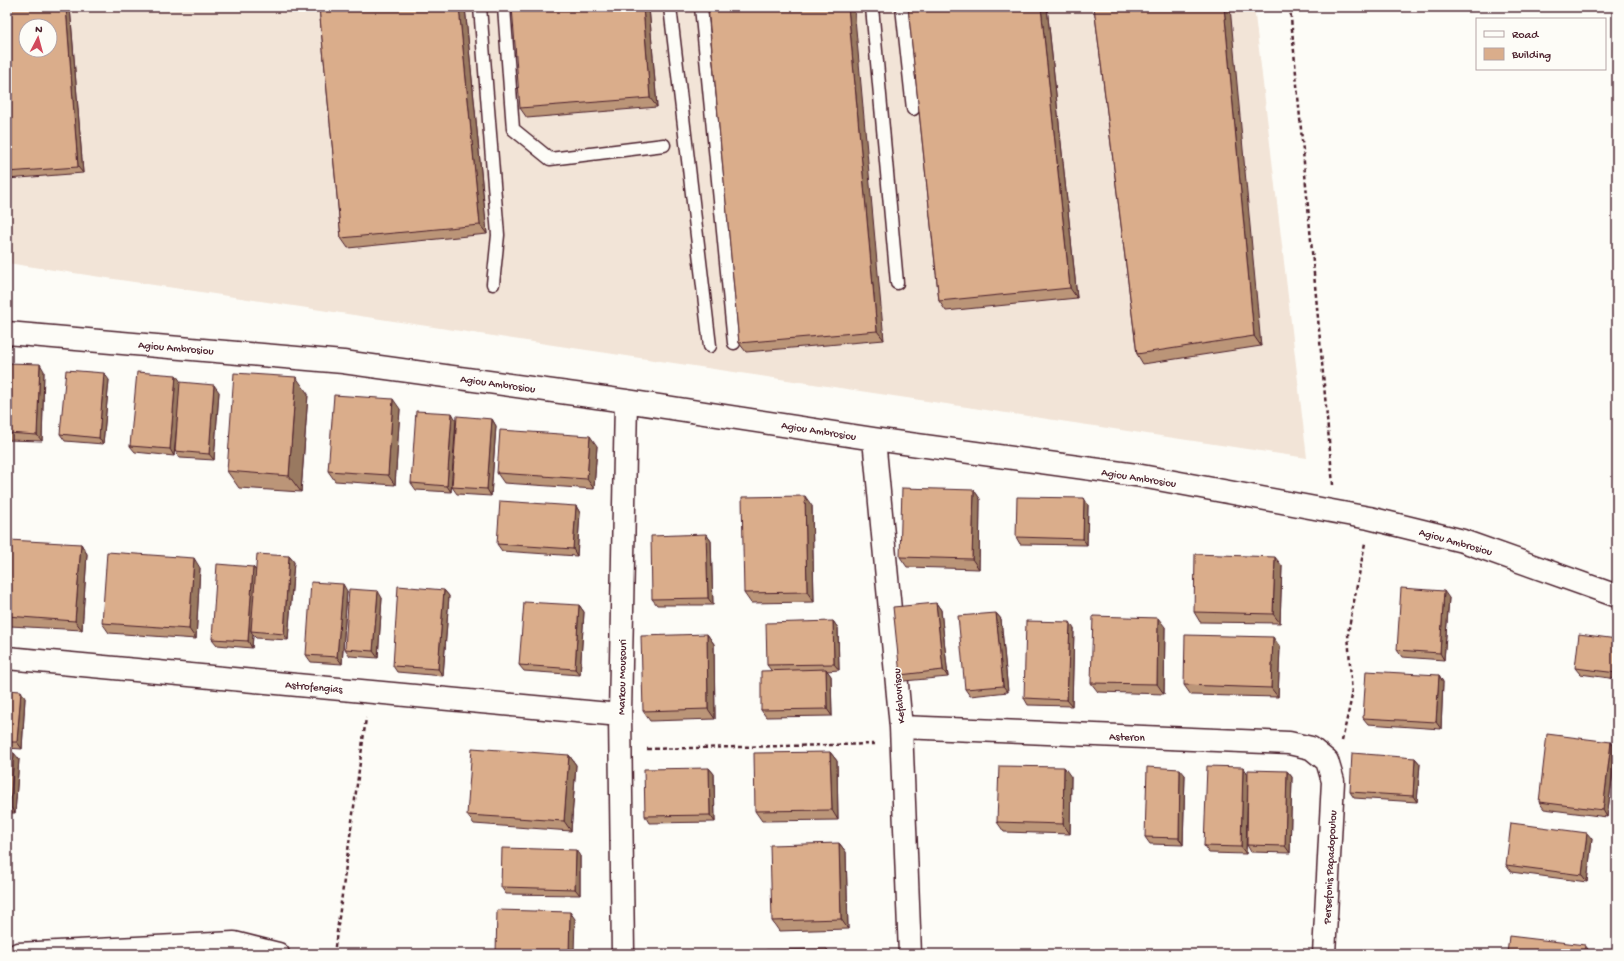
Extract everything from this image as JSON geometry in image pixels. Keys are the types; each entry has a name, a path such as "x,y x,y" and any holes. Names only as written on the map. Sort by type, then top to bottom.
{"street":[{"name":"Agiou Ambrosiou","path":"7,333 343,362 626,401 874,439 1136,475 1369,518 1462,541 1617,596"},
{"name":"Markou Mousouri","path":"623,954 620,715 626,401"},
{"name":"Kefalovrisou","path":"874,439 901,735 910,954"},
{"name":"Astrofengias","path":"7,658 620,715"},
{"name":"Asteron","path":"901,735 1289,743 1311,748 1327,761 1333,781"},
{"name":"Persefonis Papadopoulou","path":"1324,954 1333,781"},
{"path":"18,954 234,943 278,954"}],"lane":[{"path":"480,7 498,234 493,284"},
{"path":"504,7 513,130 550,159 664,145"},
{"path":"670,7 710,346"},
{"path":"701,7 734,343"},
{"path":"872,7 897,283"},
{"path":"902,7 913,109"}],"path":[{"path":"1290,7 1335,512"},
{"path":"1342,742 1352,696 1348,633 1369,518"},
{"path":"334,954 370,691"},
{"path":"620,750 901,735"}],"shaded area":[{"path":"7,7 1254,7 1307,458 7,263"}],"building":[{"path":"7,7 66,7 78,167 7,172"},
{"path":"319,7 459,7 480,225 341,238"},
{"path":"512,7 643,7 650,98 520,108"},
{"path":"708,7 848,7 877,331 739,343"},
{"path":"908,7 1041,7 1070,288 939,301"},
{"path":"1094,7 1224,7 1254,336 1137,354"},
{"path":"7,363 40,364 37,435 7,433"},
{"path":"66,370 104,373 99,438 60,434"},
{"path":"137,372 176,375 170,449 130,446"},
{"path":"234,373 296,377 289,476 227,471"},
{"path":"180,382 214,385 209,454 175,451"},
{"path":"334,395 393,399 388,475 328,471"},
{"path":"416,411 452,413 447,486 411,483"},
{"path":"457,416 492,419 487,489 452,487"},
{"path":"500,430 590,436 587,479 497,473"},
{"path":"902,488 974,490 972,559 900,557"},
{"path":"805,496 807,592 744,593 742,497"},
{"path":"1017,497 1084,498 1083,539 1016,537"},
{"path":"500,501 576,506 573,549 497,544"},
{"path":"706,534 708,598 652,599 651,536"},
{"path":"9,540 81,544 75,621 7,616 7,564"},
{"path":"107,552 194,558 189,629 102,623"},
{"path":"257,554 289,556 284,634 251,631"},
{"path":"1195,554 1275,557 1273,614 1194,612"},
{"path":"217,564 253,567 248,641 212,639"},
{"path":"311,582 343,584 337,657 306,655"},
{"path":"398,586 444,590 438,669 393,666"},
{"path":"1401,588 1444,591 1440,653 1397,650"},
{"path":"349,589 378,591 373,651 345,649"},
{"path":"524,602 579,605 575,669 519,665"},
{"path":"936,603 943,670 900,675 893,607"},
{"path":"996,613 1003,686 965,689 958,616"},
{"path":"1093,616 1158,618 1157,684 1091,683"},
{"path":"833,621 834,664 767,665 766,623"},
{"path":"1026,621 1070,622 1067,700 1024,698"},
{"path":"707,634 708,709 643,711 641,636"},
{"path":"1579,634 1617,639 1617,673 1575,668"},
{"path":"1185,635 1273,637 1271,688 1184,685"},
{"path":"826,669 827,709 761,710 761,671"},
{"path":"1366,671 1439,675 1436,722 1363,718"},
{"path":"7,690 21,691 17,742 7,742"},
{"path":"1547,734 1611,742 1603,810 1539,802"},
{"path":"472,748 569,755 564,821 467,815"},
{"path":"7,752 14,753 10,806 7,806"},
{"path":"830,752 832,810 755,811 754,753"},
{"path":"1352,753 1415,758 1413,796 1350,792"},
{"path":"999,766 1064,767 1063,824 997,822"},
{"path":"1207,766 1243,767 1241,847 1204,846"},
{"path":"1147,767 1180,769 1179,838 1145,837"},
{"path":"709,768 710,815 645,816 644,769"},
{"path":"1248,770 1287,771 1285,846 1247,845"},
{"path":"1511,823 1587,833 1582,875 1506,865"},
{"path":"839,843 841,919 772,921 770,845"},
{"path":"502,848 576,850 575,889 501,887"},
{"path":"497,910 570,912 569,954 496,954"},
{"path":"1509,936 1585,945 1584,954 1507,954"},
{"path":"827,949 827,954 766,954 766,950"}]}
